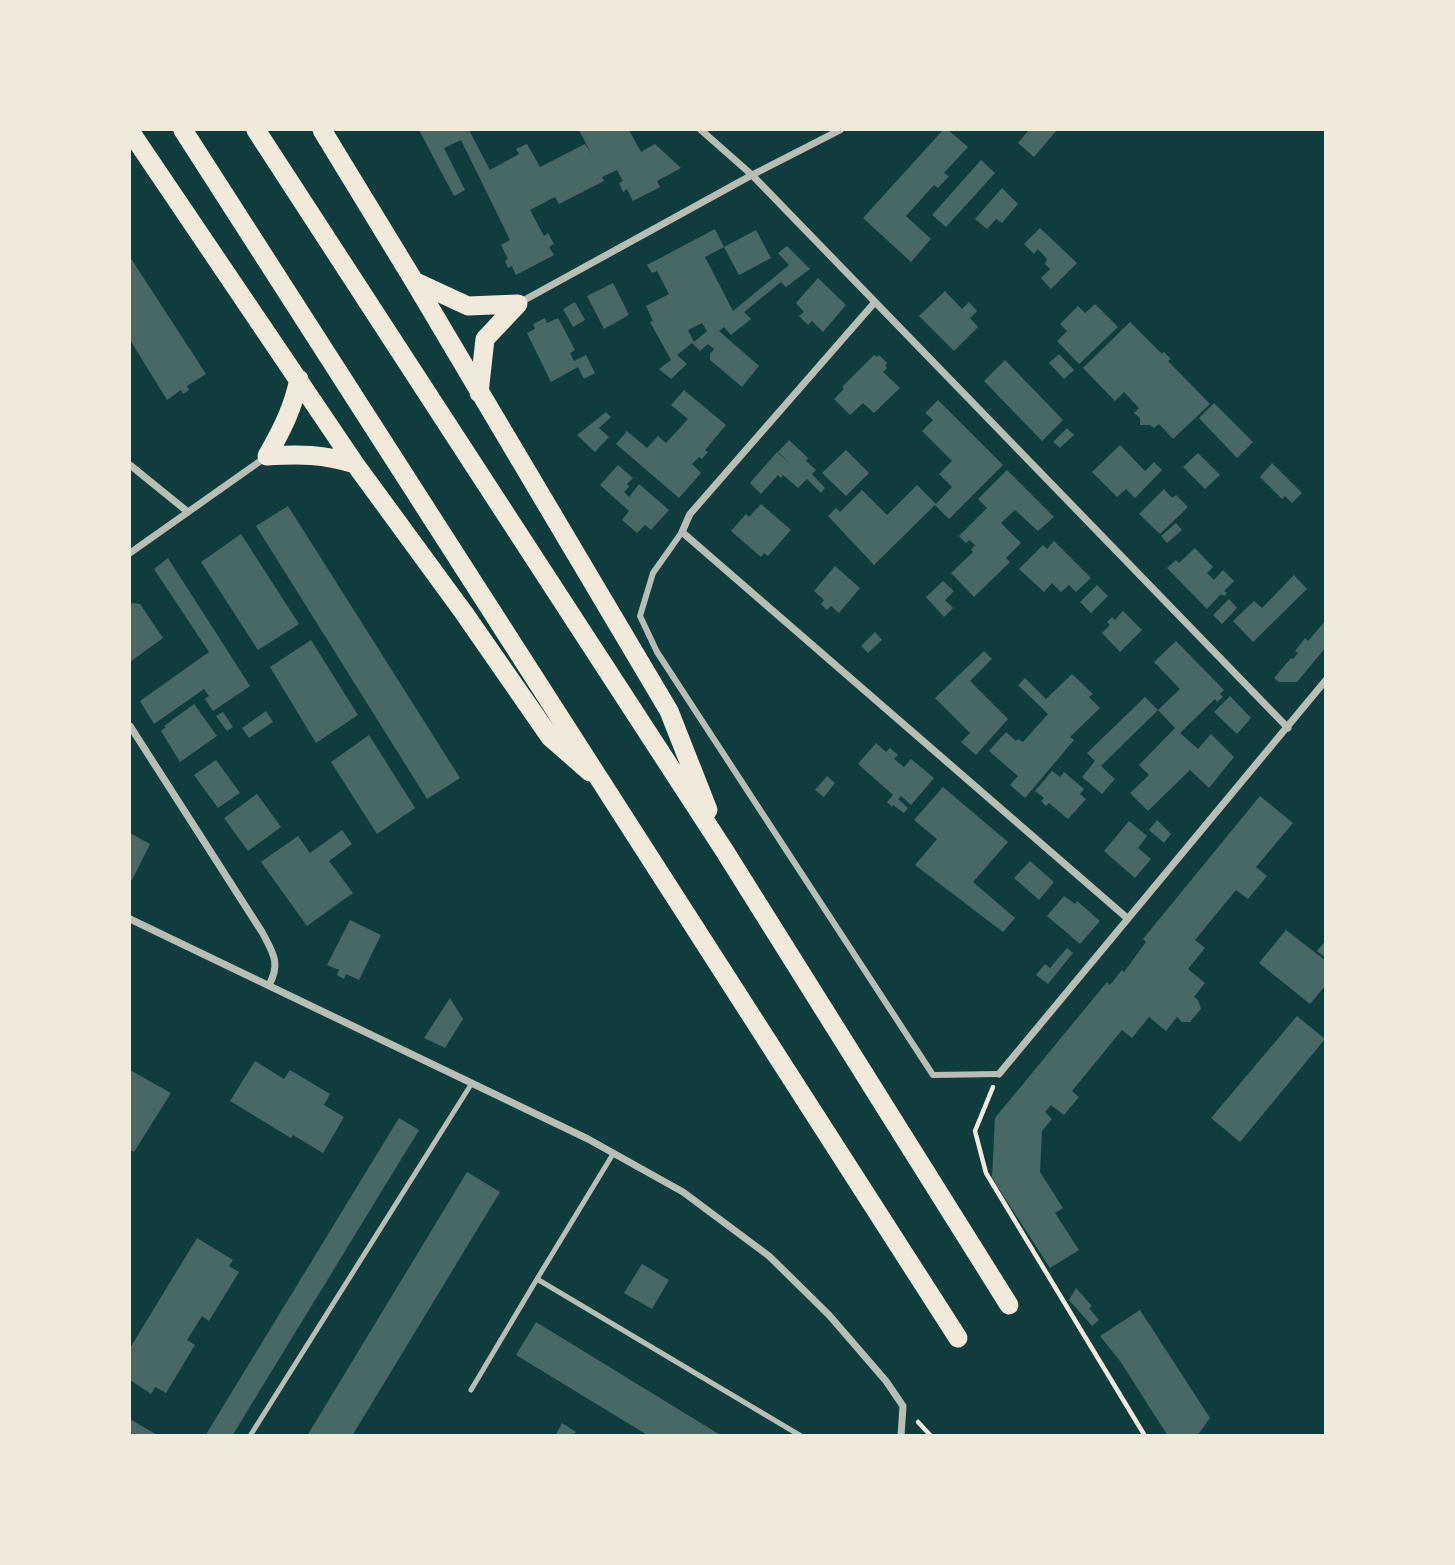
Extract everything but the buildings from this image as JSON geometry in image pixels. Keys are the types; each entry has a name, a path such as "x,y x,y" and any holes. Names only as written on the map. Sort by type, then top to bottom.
{"highway":[{"path":"183,130 958,1338"},
{"path":"256,130 724,850 1009,1305"},
{"path":"322,130 669,711 724,850"},
{"path":"130,131 355,464 464,612 550,737 606,786"},
{"path":"414,281 468,306 519,304"},
{"path":"479,393 485,339 519,304"},
{"path":"267,456 289,415 299,379"},
{"path":"267,456 330,456 355,464"}],"street":[{"path":"701,130 752,175 1288,727"},
{"path":"519,304 752,175 840,130"},
{"path":"875,302 690,514 653,573 640,616 657,652 933,1075 999,1074 1325,680"},
{"path":"130,553 267,456"},
{"path":"130,465 188,512"},
{"path":"681,532 1126,918"},
{"path":"130,726 274,954 275,975 269,985"},
{"path":"130,919 472,1083 683,1192 769,1256 829,1315 903,1406 901,1436"}],"lane":[{"path":"250,1436 472,1083"},
{"path":"471,1390 613,1154"},
{"path":"537,1279 801,1436"}],"path":[{"path":"999,1074 975,1131 986,1173 1145,1436"}]}
